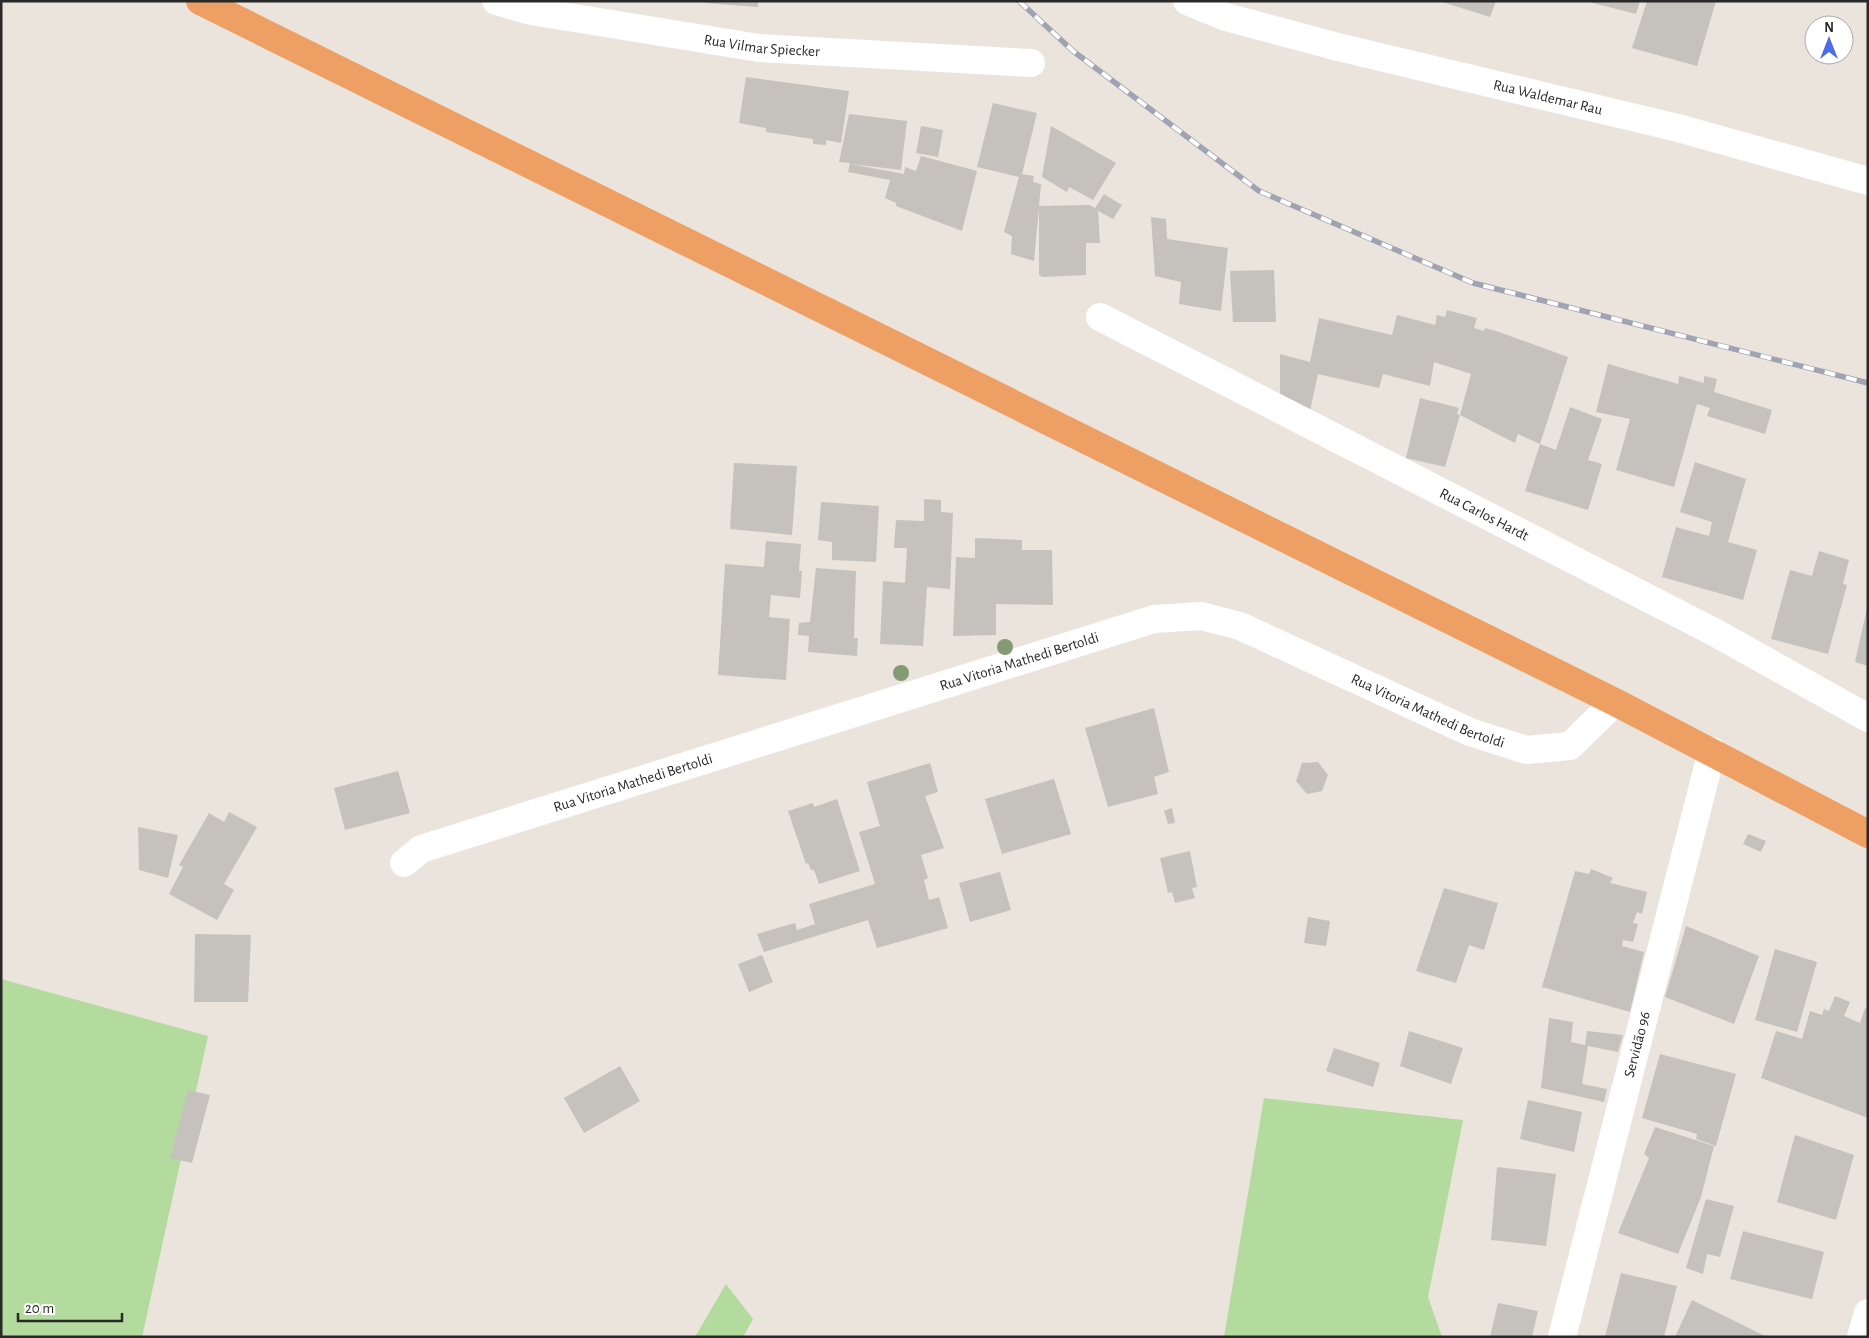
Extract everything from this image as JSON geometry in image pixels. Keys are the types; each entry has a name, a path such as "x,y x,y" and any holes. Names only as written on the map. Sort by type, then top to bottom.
{"highway":[{"path":"200,1 1615,702 1868,834"}],"street":[{"name":"Rua Vilmar Spiecker","path":"496,1 531,11 758,48 1031,63"},
{"name":"Rua Waldemar Rau","path":"1186,1 1226,17 1338,47 1678,128 1868,182"},
{"name":"Rua Carlos Hardt","path":"1100,317 1714,632 1868,718"},
{"name":"Rua Vitoria Mathedi Bertoldi","path":"404,863 421,849 1154,619 1201,616 1240,626 1470,732 1526,750 1570,746 1615,702"},
{"name":"Servidão 96","path":"1562,1337 1712,751"},
{"path":"1861,1337 1868,1313"}],"green space":[{"path":"1,979 208,1036 142,1337 1,1337"},
{"path":"1264,1098 1463,1120 1428,1297 1442,1337 1224,1337"},
{"path":"726,1284 753,1319 743,1337 695,1337"}],"building":[{"path":"705,1 758,1 758,7 705,3"},
{"path":"1439,1 1496,1 1490,17"},
{"path":"1585,1 1640,1 1636,14"},
{"path":"1647,1 1716,1 1697,66 1632,48"},
{"path":"746,77 849,91 841,143 826,140 826,145 813,144 813,139 766,132 766,128 739,123"},
{"path":"993,103 1037,113 1022,174 1034,176 1033,182 1041,184 1039,206 1089,205 1095,208 1104,194 1122,205 1113,219 1098,211 1100,243 1086,243 1086,275 1043,277 1039,275 1039,208 1034,261 1011,254 1012,236 1004,232 1019,177 977,167"},
{"path":"849,114 907,121 901,170 851,164 904,174 905,167 916,171 921,156 977,171 962,231 896,206 896,203 885,198 890,180 848,172 850,163 839,162"},
{"path":"921,126 943,130 938,157 916,153"},
{"path":"1051,126 1116,163 1093,200 1069,187 1067,192 1042,177"},
{"path":"1151,217 1166,219 1167,239 1228,248 1221,311 1179,304 1181,282 1155,276"},
{"path":"1274,270 1276,322 1233,322 1230,271"},
{"path":"1447,310 1477,318 1474,328 1484,331 1485,328 1496,331 1568,357 1540,444 1518,434 1515,443 1460,415 1471,374 1434,362 1430,386 1383,374 1379,388 1318,374 1310,411 1280,395 1280,354 1310,362 1319,318 1392,335 1397,315 1435,325 1437,315 1445,317"},
{"path":"1608,364 1678,384 1679,376 1704,383 1704,376 1717,379 1714,392 1772,410 1765,434 1707,416 1710,408 1697,404 1674,487 1616,470 1630,419 1596,412"},
{"path":"1420,398 1459,408 1457,414 1460,415 1445,467 1406,458"},
{"path":"1570,407 1602,419 1588,460 1602,464 1588,510 1525,491 1540,444 1556,450"},
{"path":"1695,462 1746,479 1728,542 1757,550 1743,600 1662,577 1676,527 1709,536 1712,522 1680,512"},
{"path":"734,463 797,466 792,535 730,529"},
{"path":"924,499 941,500 941,512 953,513 950,589 927,587 923,646 880,644 883,581 905,583 907,548 894,548 896,520 924,521"},
{"path":"821,502 879,506 876,562 832,560 832,542 818,540"},
{"path":"975,538 1022,540 1022,550 1052,550 1053,605 996,604 996,635 953,636 956,557 975,558"},
{"path":"766,541 801,544 800,598 771,595 769,617 790,619 786,680 718,675 725,564 764,567"},
{"path":"1819,551 1849,560 1843,584 1847,585 1828,654 1771,639 1790,570 1812,576"},
{"path":"816,568 856,571 854,638 858,638 857,656 808,652 809,636 798,635 799,623 810,622"},
{"path":"1868,608 1868,666 1855,662"},
{"path":"1154,708 1169,772 1154,777 1158,794 1108,807 1085,728"},
{"path":"1318,762 1328,775 1322,791 1307,794 1296,781 1302,763"},
{"path":"930,763 938,792 925,796 944,848 921,855 928,878 924,880 929,900 939,897 948,928 877,948 868,920 764,952 757,934 795,923 797,930 815,924 809,904 875,884 859,832 880,826 867,782"},
{"path":"398,771 410,813 345,830 334,788"},
{"path":"1054,779 1071,834 1002,854 985,799"},
{"path":"837,799 860,871 819,884 814,870 811,870 808,863 806,864 788,811 813,803 814,807"},
{"path":"1172,808 1175,823 1168,824 1164,811"},
{"path":"229,812 257,827 224,884 234,890 217,920 169,894 183,867 179,865 209,813 224,822"},
{"path":"138,827 178,835 168,878 139,870"},
{"path":"1748,834 1766,841 1761,852 1743,844"},
{"path":"1190,851 1197,887 1192,888 1195,898 1175,903 1172,892 1168,893 1160,858"},
{"path":"1591,869 1613,878 1610,883 1647,892 1642,914 1637,912 1633,923 1638,924 1633,942 1623,940 1622,946 1644,952 1630,1012 1542,987 1575,871 1589,874"},
{"path":"1000,872 1011,910 970,922 959,883"},
{"path":"1444,888 1498,903 1484,950 1469,945 1456,983 1416,971"},
{"path":"1308,917 1330,921 1326,946 1304,943"},
{"path":"1686,926 1759,956 1734,1024 1665,997"},
{"path":"195,934 251,935 248,1002 194,1002"},
{"path":"1775,949 1817,962 1797,1032 1755,1020"},
{"path":"762,955 773,982 749,992 738,964"},
{"path":"1835,996 1850,1002 1844,1016 1860,1023 1865,1008 1868,1009 1868,1118 1761,1078 1776,1031 1802,1039 1810,1011 1822,1015 1824,1009 1829,1011"},
{"path":"1549,1018 1573,1022 1571,1042 1585,1045 1587,1031 1623,1035 1618,1052 1588,1046 1582,1084 1607,1089 1604,1102 1541,1088"},
{"path":"1409,1031 1463,1048 1451,1084 1400,1066"},
{"path":"1334,1048 1380,1063 1373,1087 1326,1071"},
{"path":"1660,1054 1736,1074 1716,1146 1696,1139 1697,1134 1642,1118"},
{"path":"620,1066 640,1101 584,1133 564,1098"},
{"path":"188,1090 210,1095 192,1163 170,1158"},
{"path":"1528,1100 1582,1112 1574,1152 1520,1139"},
{"path":"1655,1127 1714,1146 1701,1197 1678,1254 1618,1233 1649,1158 1644,1154"},
{"path":"1795,1135 1854,1155 1836,1220 1777,1202"},
{"path":"1497,1167 1556,1174 1546,1246 1491,1240"},
{"path":"1706,1199 1734,1206 1720,1257 1707,1254 1703,1274 1686,1268"},
{"path":"1743,1231 1824,1252 1812,1299 1730,1279"},
{"path":"1621,1273 1677,1286 1664,1337 1605,1337"},
{"path":"1692,1300 1767,1337 1675,1337"},
{"path":"1498,1303 1538,1311 1532,1337 1490,1337"}],"railway":[{"path":"1019,1 1073,51 1259,191 1473,283 1868,383"}]}
